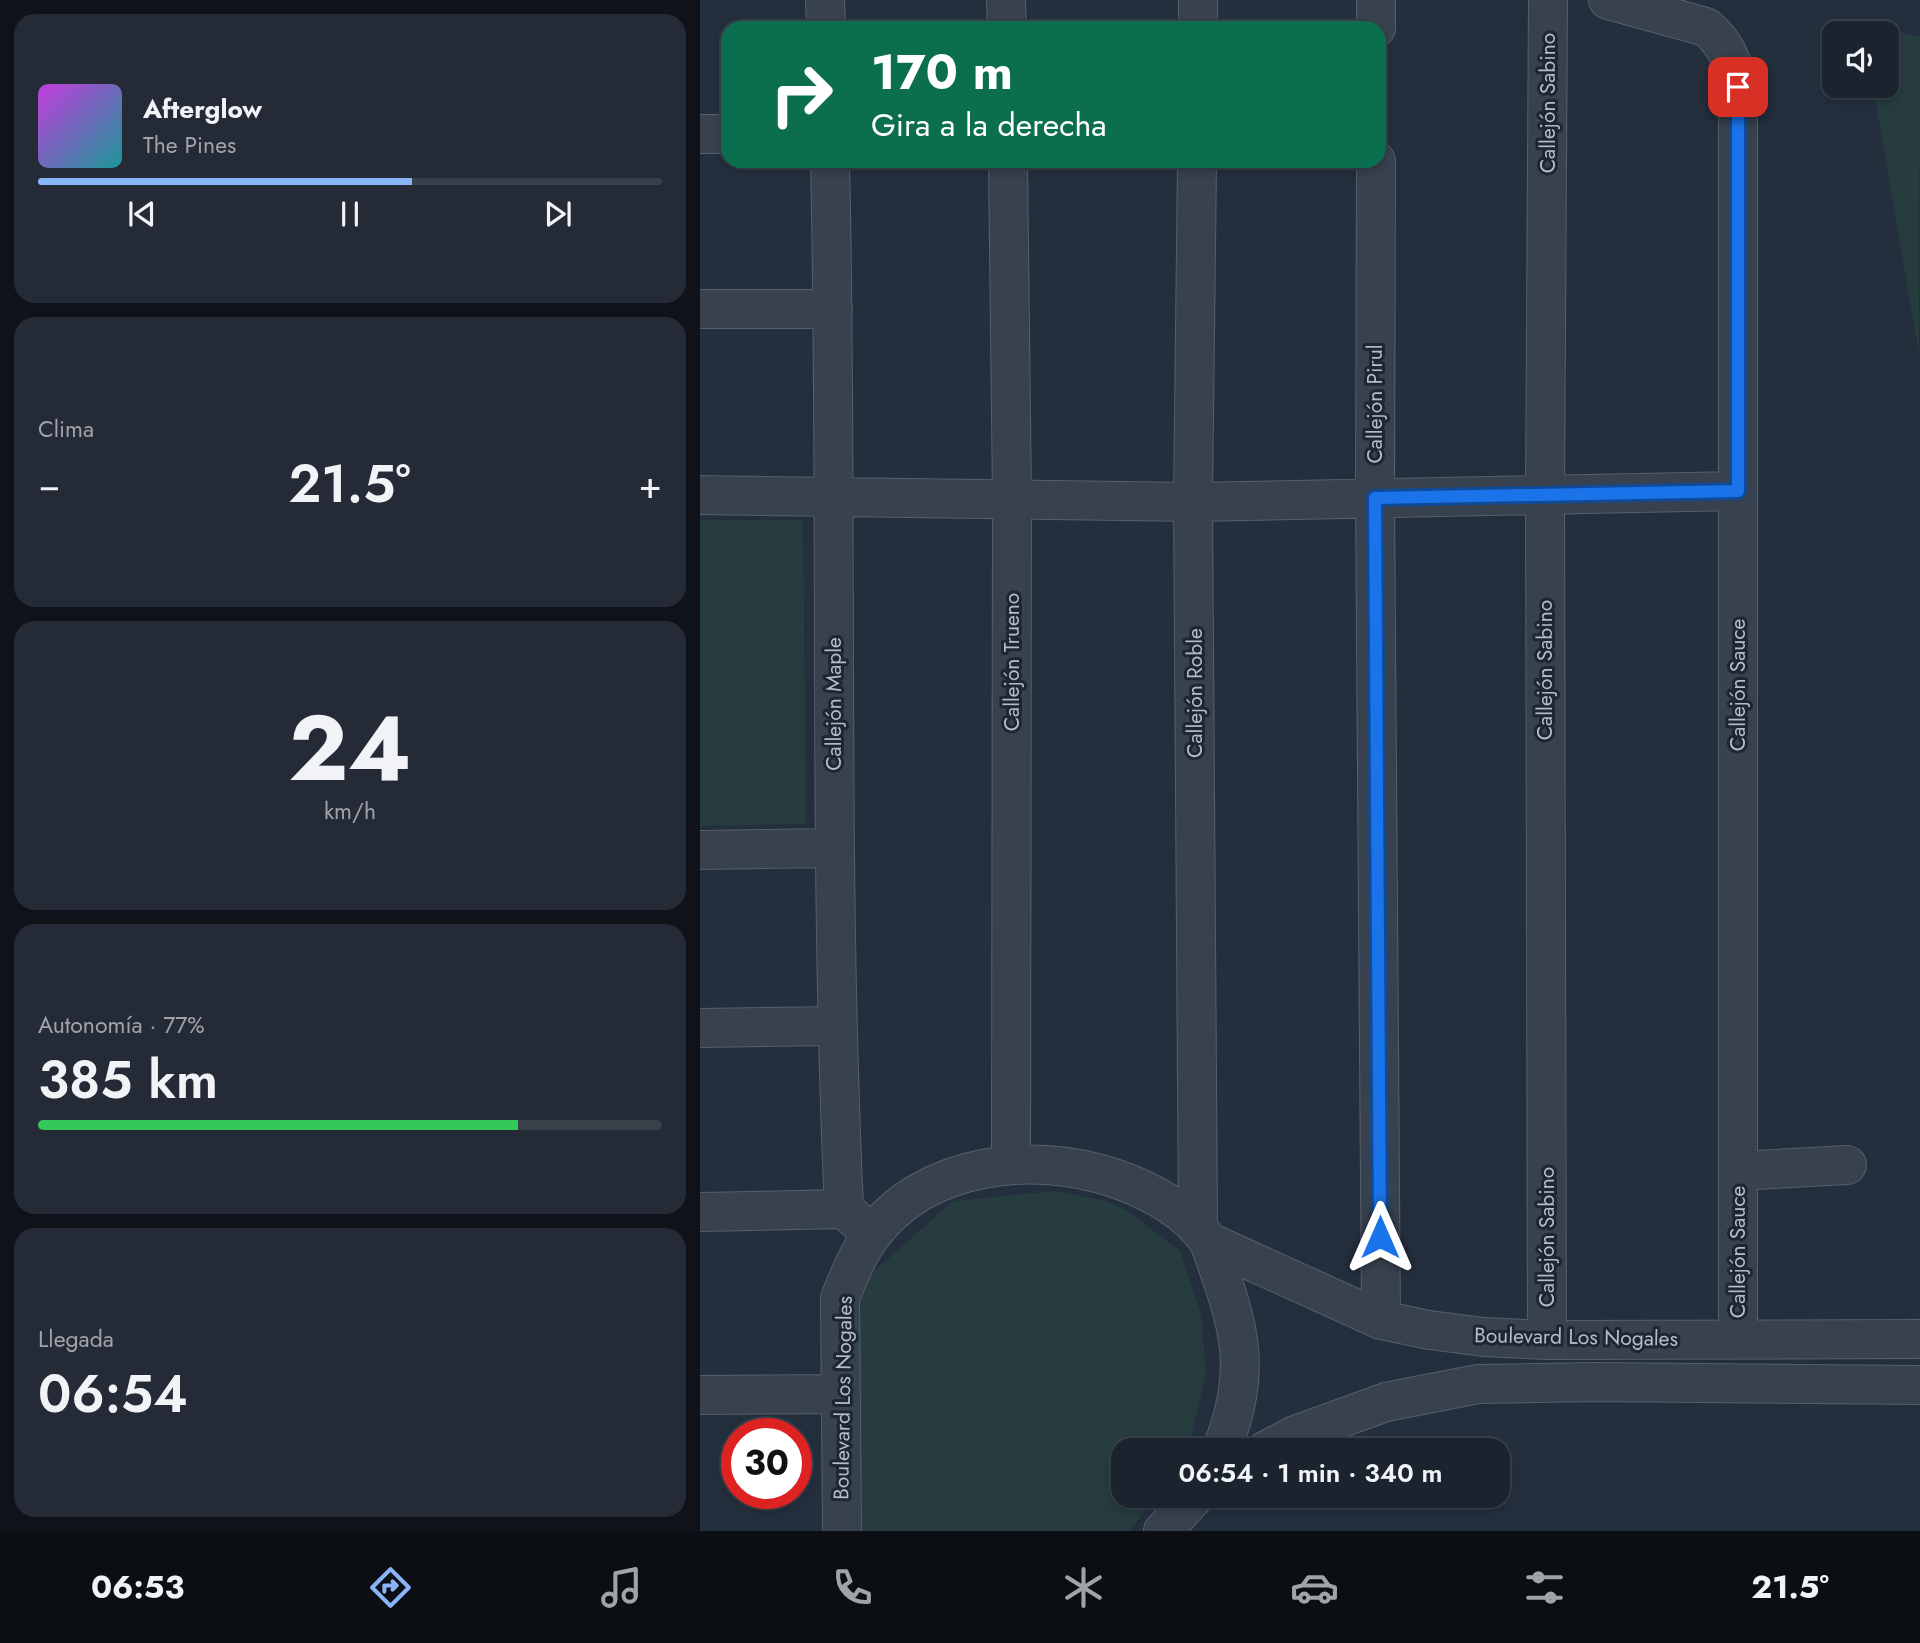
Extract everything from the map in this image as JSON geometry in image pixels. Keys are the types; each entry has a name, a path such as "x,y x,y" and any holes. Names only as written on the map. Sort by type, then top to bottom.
{"street":[{"path":"825,0 826,21"},
{"path":"1006,0 1007,21"},
{"path":"1198,0 1198,21"},
{"path":"1376,0 1376,21"},
{"name":"Callejón Sabino","path":"1547,1340 1545,495 1548,0"},
{"name":"Callejón Sauce","path":"1608,0 1690,21 1717,36 1729,54 1738,87 1738,1339"},
{"path":"700,134 721,134"},
{"name":"Callejón Maple","path":"830,168 836,1026 844,1209"},
{"name":"Callejón Trueno","path":"1008,168 1012,500 1011,1164"},
{"name":"Callejón Roble","path":"1197,168 1193,502 1203,1234"},
{"name":"Callejón Pirul","path":"1376,168 1375,498 1381,1320"},
{"path":"700,309 833,309"},
{"path":"700,495 1193,502 1738,491"},
{"path":"700,850 834,848"},
{"path":"700,1028 836,1026"},
{"name":"Boulevard Los Nogales","path":"842,1531 838,1394 840,1297 853,1264 872,1234 904,1204 945,1181 977,1169 1011,1164 1053,1164 1090,1170 1130,1184 1161,1199 1203,1234 1381,1320 1483,1337 1547,1340 1920,1339"},
{"path":"1738,1171 1847,1165"},
{"path":"700,1212 844,1209 872,1234"},
{"path":"1203,1234 1238,1333 1242,1364 1238,1400 1225,1438"},
{"name":"Boulevard Los Nogales","path":"1289,1438 1386,1402 1478,1384 1594,1382 1920,1385"},
{"path":"700,1395 838,1394"},
{"path":"1163,1531 1184,1508"}],"green space":[{"path":"1899,32 1920,37 1919,354 1875,98 1899,98"},
{"path":"700,520 803,520 806,824 700,826"},
{"path":"1053,1191 1103,1200 1126,1210 1180,1251 1201,1315 1206,1373 1191,1438 1111,1438 1111,1508 1148,1508 1129,1531 854,1531 845,1387 862,1282 953,1201"}],"route":[{"path":"1380,1237 1375,498 1738,491 1738,87"}]}
